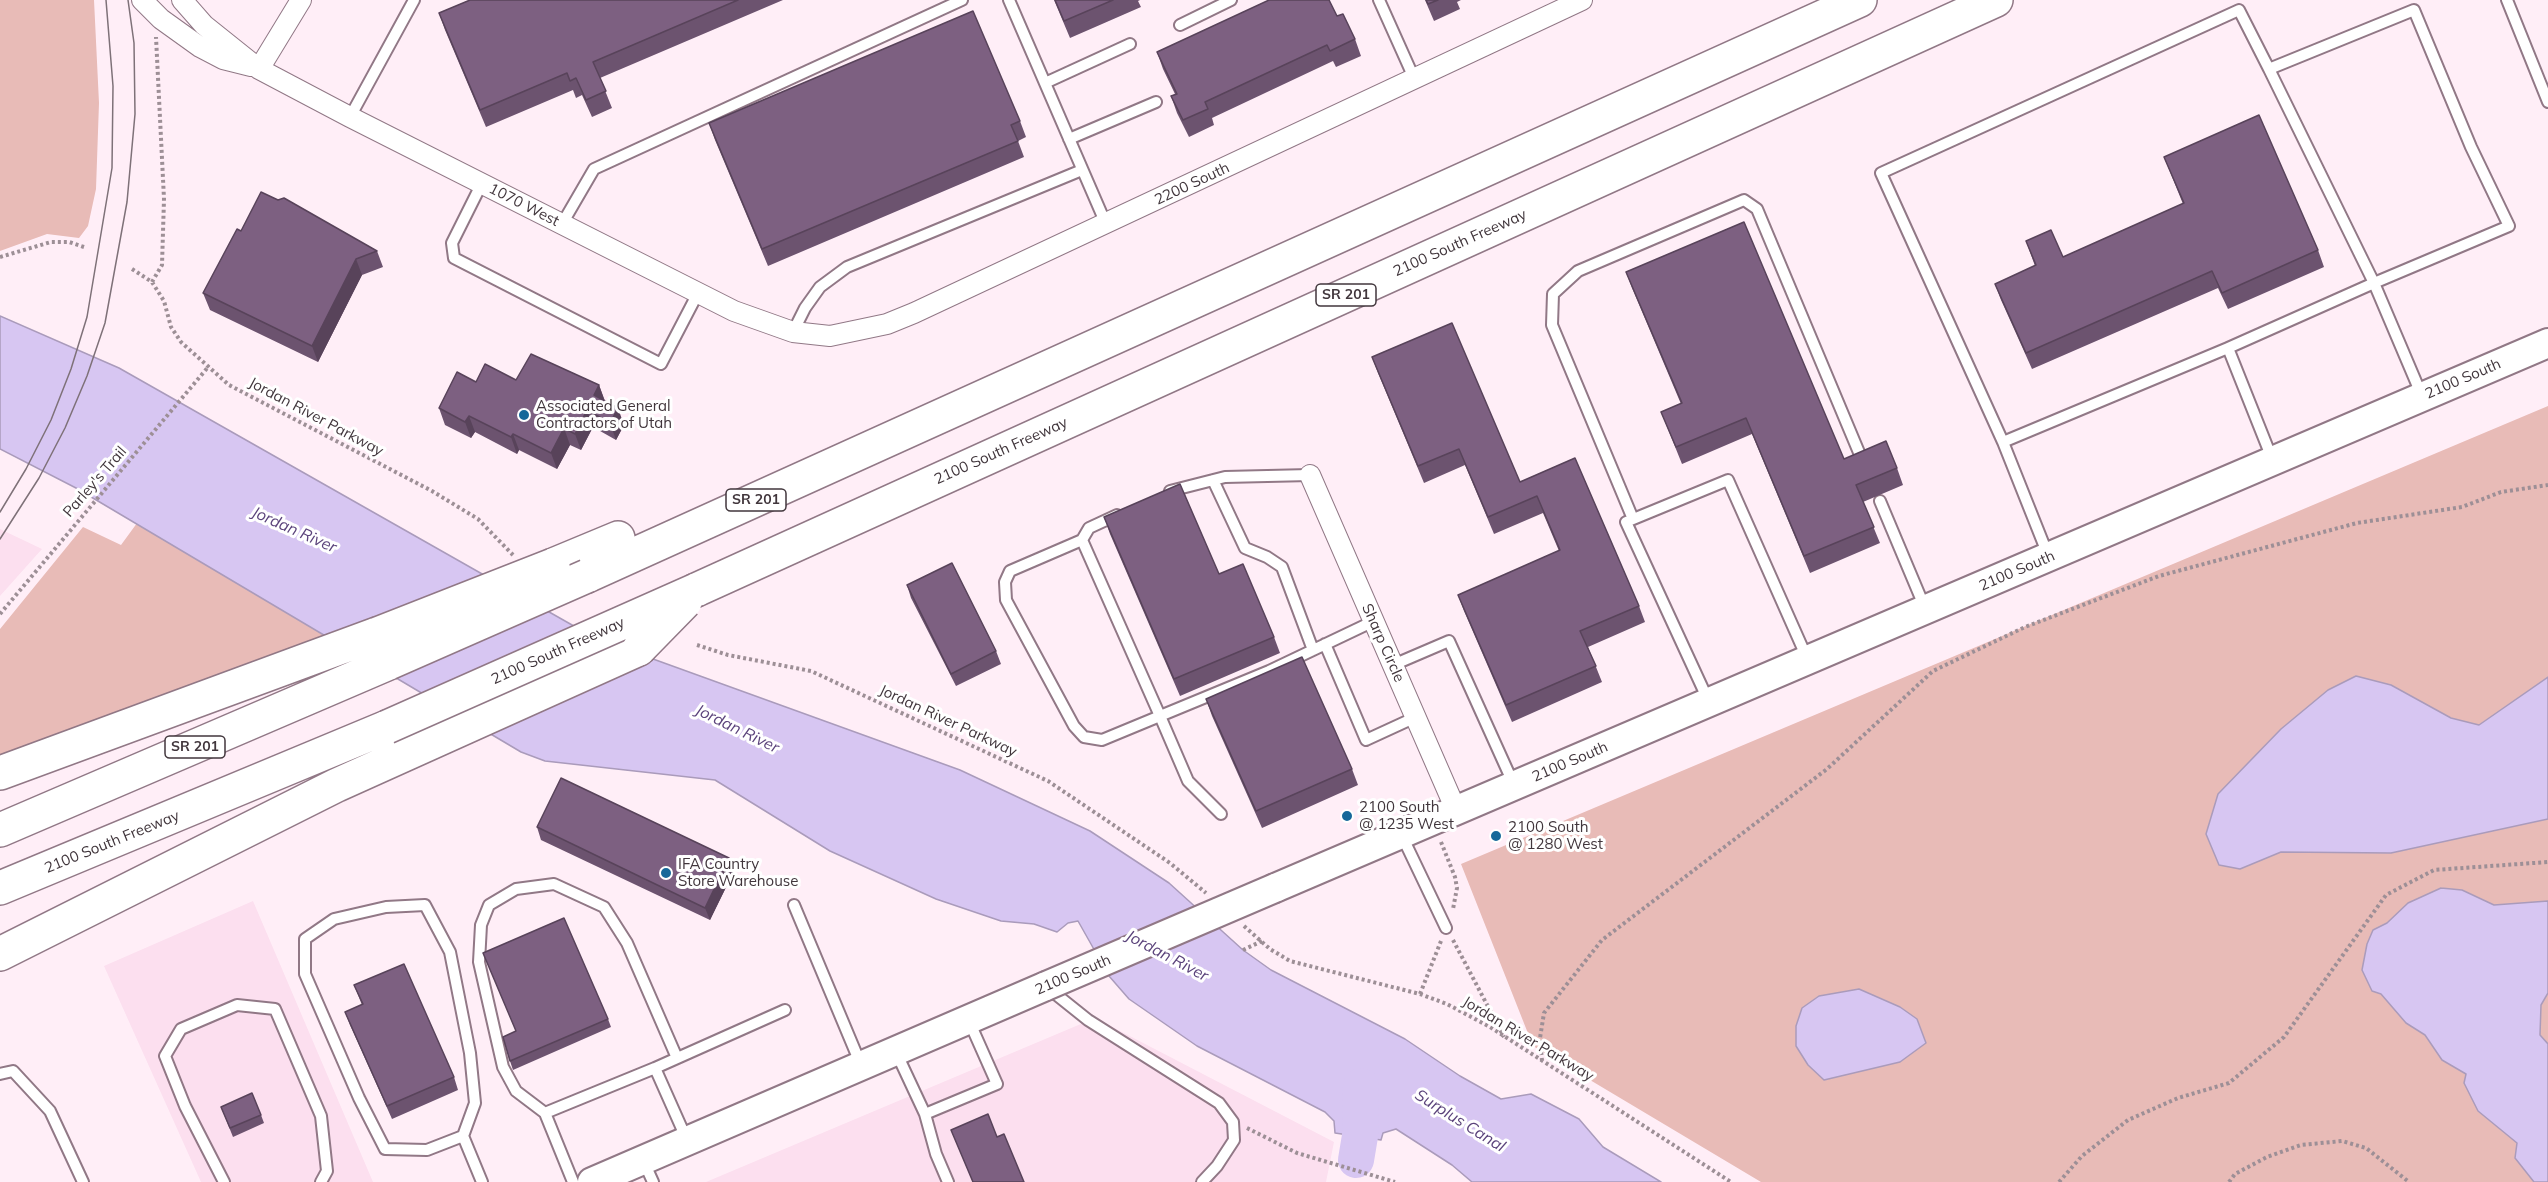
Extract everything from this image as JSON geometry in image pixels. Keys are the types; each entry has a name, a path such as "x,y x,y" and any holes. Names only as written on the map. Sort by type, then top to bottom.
{"highway":[{"name":"SR 201","path":"0,830 587,576 1860,0"},
{"name":"2100 South Freeway","path":"0,888 387,727 696,590 1996,0"},
{"path":"0,773 317,657 553,565 855,431 925,425"},
{"path":"0,954 215,845 428,744 639,649 696,590"}],"street":[{"name":"1070 West","path":"142,0 161,19 194,43 223,59 259,69"},
{"name":"1070 West","path":"182,0 204,24 259,69 734,311 793,332"},
{"name":"2200 South","path":"793,332 830,336 887,324 1106,225 1582,0"},
{"path":"259,69 299,1"},
{"name":"2100 South","path":"592,1182 648,1171 687,1140 2548,343"},
{"name":"Sharp Circle","path":"1310,475 1456,810"}],"lane":[{"path":"350,117 414,0"},
{"path":"562,224 594,169 962,0"},
{"path":"1009,0 1106,225"},
{"path":"1180,25 1231,0"},
{"path":"1379,0 1414,78"},
{"path":"2506,0 2548,102"},
{"path":"2049,557 2002,442 1881,173 2239,10 2374,283 2422,397"},
{"path":"2002,442 2228,348 2509,226 2471,147 2414,10 2269,69"},
{"path":"1045,83 1130,44"},
{"path":"1069,139 1156,102"},
{"path":"793,332 805,308 820,287 847,267 1082,170"},
{"path":"482,183 452,243 454,258 661,364 698,293"},
{"path":"1634,519 1552,325 1554,294 1578,271 1744,200 1757,209 1863,462"},
{"path":"2228,348 2273,461"},
{"path":"1158,496 1225,477 1310,475"},
{"path":"1213,480 1245,548 1267,557 1282,567 1313,650"},
{"path":"1709,703 1626,522 1728,480 1808,660"},
{"path":"1880,501 1926,610"},
{"path":"1128,510 1089,528 1083,540 1010,571 1005,582 1006,600 1074,726 1084,737 1102,740 1269,671 1374,621"},
{"path":"1083,540 1188,781 1221,814"},
{"path":"1393,665 1449,641 1514,786"},
{"path":"1325,644 1366,740 1416,717"},
{"path":"1401,834 1446,928"},
{"path":"573,1182 545,1113 516,1091 503,1067 479,962 481,925 489,905 516,889 554,884 604,907 627,943 677,1058"},
{"path":"463,1136 427,1150 385,1149 359,1098 305,974 305,939 334,919 386,907 424,905 450,952 470,1053 475,1103 463,1136 482,1182"},
{"path":"794,905 861,1065"},
{"path":"1046,986 1088,1020 1219,1103 1233,1122 1234,1140 1217,1166 1202,1182"},
{"path":"224,1182 185,1106 165,1056 181,1029 237,1005 275,1009 321,1116 327,1171 321,1182"},
{"path":"545,1113 656,1068 785,1010"},
{"path":"925,1114 997,1084 968,1020"},
{"path":"896,1051 925,1114 936,1155 948,1182"},
{"path":"656,1068 687,1140"},
{"path":"0,1074 13,1071 50,1111 83,1182"}],"path":[{"path":"152,282 162,265 164,199 156,43 161,19"},
{"path":"0,257 51,242 69,242 84,247"},
{"name":"Jordan River Parkway","path":"132,269 152,282 164,301 175,335 219,377 240,392 432,491 478,519 518,559"},
{"name":"Parley's Trail","path":"0,614 209,366"},
{"path":"1542,1060 1540,1038 1544,1013 1602,940 1827,769 1933,671 2025,627 2159,576 2357,523 2462,507 2501,492 2548,485"},
{"name":"Jordan River Parkway","path":"697,645 728,655 811,671 843,684 1048,781 1170,863"},
{"path":"2059,1182 2082,1156 2128,1120 2178,1098 2229,1083 2284,1037 2386,895 2434,870 2548,862"},
{"path":"1446,928 1504,1037"},
{"name":"Jordan River Parkway","path":"1243,950 1262,941 1290,962 1420,994 1447,1004 1542,1060 1731,1182"},
{"path":"1233,1122 1297,1153 1395,1182"},
{"path":"2229,1182 2235,1174 2267,1156 2301,1145 2342,1141 2366,1148 2409,1182"}],"shaded area":[{"path":"0,0 94,0 99,103 96,189 88,226 79,238 47,234 0,251"},
{"path":"2548,406 2548,1182 1761,1182 1533,1046 1461,864"},
{"path":"140,519 367,622 0,757 0,629 83,527 121,545"},
{"path":"0,529 42,549 0,596"},
{"path":"253,901 373,1182 201,1182 104,966"},
{"path":"1095,1018 1334,1142 1326,1182 706,1182"}],"water":[{"name":"Surplus Canal","path":"0,316 119,368 595,638 960,770 1090,831 1169,883 1243,950 1271,970 1405,1039 1460,1076 1501,1099 1531,1094 1579,1119 1603,1147 1661,1182 1472,1182 1452,1165 1396,1129 1383,1133 1381,1140 1335,1133 1334,1121 1325,1112 1197,1046 1129,999 1109,976 1078,921 1068,923 1057,932 1034,924 1001,921 936,899 830,851 715,780 545,761 521,752 76,488 0,449"},
{"path":"2356,676 2391,685 2451,718 2479,725 2548,677 2548,819 2391,853 2281,852 2240,869 2219,865 2206,834 2218,794 2281,729 2328,690"},
{"path":"2441,888 2462,890 2494,905 2548,901 2548,993 2541,1005 2540,1035 2548,1044 2548,1182 2534,1182 2515,1158 2517,1143 2478,1111 2464,1083 2466,1074 2442,1060 2425,1035 2406,1023 2381,994 2372,991 2362,970 2367,944 2373,930 2387,923 2408,903"},
{"path":"1859,989 1900,1007 1917,1019 1926,1043 1900,1062 1824,1080 1808,1065 1796,1046 1796,1026 1802,1008 1819,996"}],"building":[{"path":"470,0 738,0 593,62 606,91 586,100 576,78 570,81 567,73 480,110 439,13"},
{"path":"1055,0 1113,0 1064,21"},
{"path":"1269,0 1329,0 1337,16 1343,14 1355,39 1330,51 1327,45 1205,102 1208,109 1183,120 1171,96 1177,94 1157,52"},
{"path":"1426,0 1438,0 1428,4"},
{"path":"973,11 1020,121 1011,125 1018,141 762,249 709,123"},
{"path":"2259,115 2318,250 2222,293 2212,271 2026,353 1995,284 2036,265 2026,241 2051,230 2063,257 2184,203 2164,157"},
{"path":"261,192 278,200 284,198 377,251 356,259 312,346 203,293 237,229 241,231"},
{"path":"1744,222 1844,459 1886,441 1897,468 1856,485 1874,527 1804,556 1746,418 1676,447 1661,412 1682,403 1626,272"},
{"path":"1452,323 1520,482 1575,458 1639,606 1580,631 1596,666 1506,705 1458,595 1560,550 1537,496 1488,517 1459,449 1418,466 1372,357"},
{"name":"Associated General Contractors of Utah","path":"531,354 599,385 594,395 618,408 610,423 587,410 575,434 564,428 551,453 513,434 511,437 469,416 465,422 439,408 457,372 476,382 485,364 516,380"},
{"path":"1180,484 1219,574 1243,564 1274,637 1174,679 1104,517"},
{"path":"952,563 996,651 951,674 907,585"},
{"path":"1302,657 1352,769 1256,811 1206,699"},
{"path":"561,778 729,858 705,908 537,827"},
{"path":"564,918 608,1019 510,1061 503,1037 516,1031 483,953"},
{"path":"404,964 454,1077 387,1106 345,1012 363,1004 354,985"},
{"path":"252,1093 261,1115 230,1128 221,1107"},
{"path":"988,1114 997,1137 1004,1134 1024,1182 973,1182 951,1130"}],"waterway":[{"name":"Jordan River","path":"1356,1160 1360,1136 1361,1086"}],"tram line":[{"path":"0,512 26,469 51,420 71,369 87,317 112,168 113,86 106,0"},
{"path":"0,539 39,478 65,428 87,376 105,323 127,202 135,114 134,43 128,0"}],"place":[{"name":"Associated General Contractors of Utah","path":"524,415"},
{"name":"2100 South @ 1235 West","path":"1347,816"},
{"name":"2100 South @ 1280 West","path":"1496,836"},
{"name":"IFA Country Store Warehouse","path":"666,873"}]}
